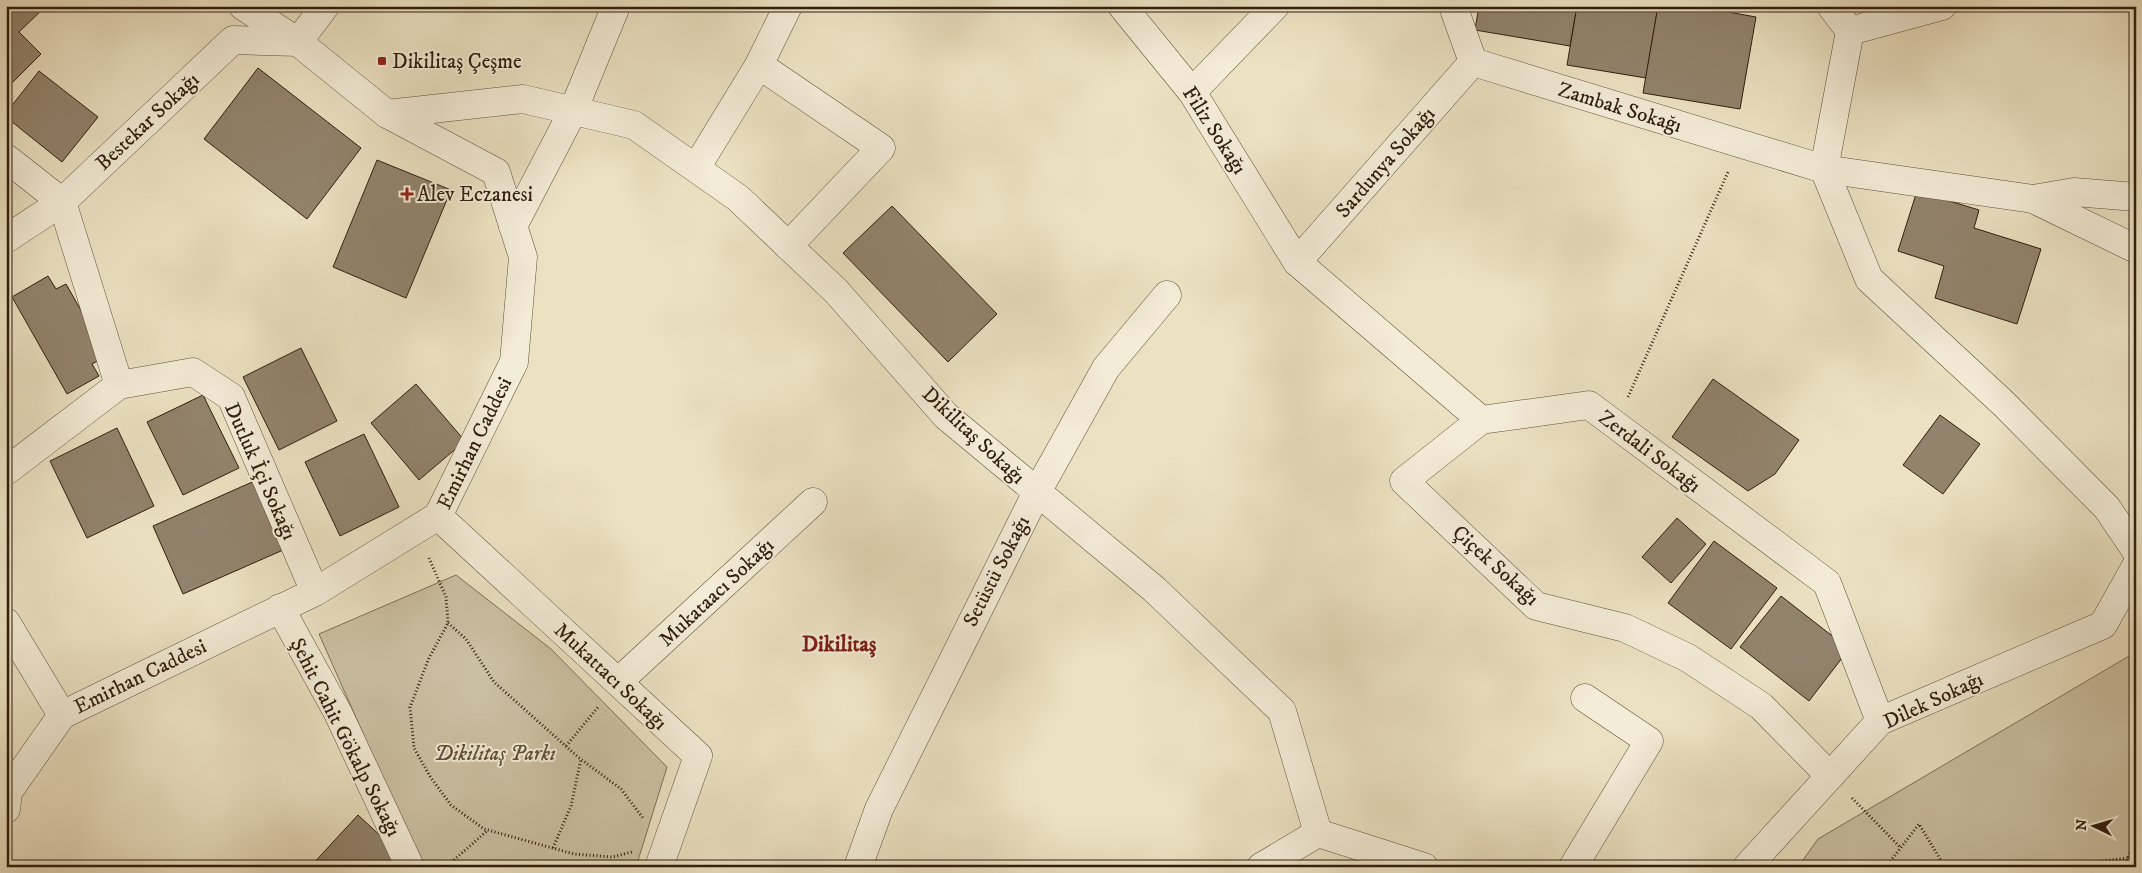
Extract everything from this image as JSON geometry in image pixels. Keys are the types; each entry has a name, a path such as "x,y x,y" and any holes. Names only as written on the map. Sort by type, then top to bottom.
{"street":[{"name":"Emirhan Caddesi","path":"7,797 62,715 314,592 427,523 514,362 523,257 496,172 387,114 298,42 243,6"},
{"path":"298,42 325,6"},
{"path":"514,226 573,111 616,6"},
{"path":"696,168 759,65 788,6"},
{"name":"Filiz Sokağı","path":"1122,6 1192,92 1297,262"},
{"path":"1192,92 1275,6"},
{"path":"1453,6 1472,62"},
{"path":"1831,6 1850,31 1824,169 1869,279 2018,418 2107,508 2132,538"},
{"path":"1850,31 1942,6"},
{"name":"Bestekar Sokağı","path":"6,239 62,202 233,40 298,42"},
{"name":"Zambak Sokağı","path":"1472,62 1824,169 2033,198"},
{"name":"Sardunya Sokağı","path":"1297,262 1472,62"},
{"path":"759,65 881,148 788,246"},
{"name":"Dikilitaş Sokağı","path":"387,114 523,100 634,125 738,198 836,291 946,416 1154,589 1282,711 1318,833"},
{"path":"6,158 62,202 119,384"},
{"path":"2033,198 2074,192 2136,197"},
{"path":"2033,198 2136,249"},
{"path":"1297,262 1481,420"},
{"name":"Setüstü Sokağı","path":"858,867 879,808 1037,492 1106,368 1167,295"},
{"name":"Dutluk İçi Sokağı","path":"6,471 119,384 193,372 231,397 314,592"},
{"name":"Zerdali Sokağı","path":"1481,420 1589,405 1827,583 1880,721"},
{"name":"Çiçek Sokağı","path":"1481,420 1404,481 1536,606 1625,628 1688,658 1761,706 1830,776"},
{"name":"Mukataacı Sokağı","path":"618,682 813,502"},
{"name":"Mukattacı Sokağı","path":"427,523 618,682 698,756 659,867"},
{"name":"Dilek Sokağı","path":"1747,867 1880,721 2103,625 2136,566"},
{"name":"Şehit Cahit Gökalp Sokağı","path":"280,608 338,713 410,867"},
{"path":"6,622 62,715"},
{"path":"1573,867 1649,741 1585,698"},
{"path":"1261,867 1318,833 1424,867"}],"path":[{"path":"1616,425 1741,144"},
{"path":"427,523 446,597 448,623 429,658 410,707 414,748 431,778 451,805 488,830 574,854 612,857 636,850"},
{"path":"448,623 466,639 494,682 581,759 621,789 645,820"},
{"path":"566,746 618,682"},
{"path":"553,848 571,806 581,759"},
{"path":"1830,776 1901,848"},
{"path":"1886,867 1918,824 1945,867"},
{"path":"446,867 488,830"},
{"path":"2124,867 2136,839"},
{"path":"2050,867 2128,858"}],"green space":[{"name":"Dikilitaş Parkı","path":"456,575 551,649 667,767 636,867 422,867 319,634"},
{"path":"2136,652 2136,867 1798,867 1818,839"}],"building":[{"path":"6,6 46,6 19,32 41,54 6,89"},
{"path":"1479,6 1577,6 1570,46 1475,30"},
{"path":"1577,6 1658,6 1646,78 1567,65"},
{"path":"1658,6 1695,6 1756,17 1740,109 1643,93"},
{"path":"258,68 361,148 307,219 204,139"},
{"path":"39,71 98,117 62,162 6,117 6,113"},
{"path":"377,160 451,190 406,298 333,267"},
{"path":"1917,191 1979,210 1974,228 2041,249 2017,324 1935,298 1944,266 1898,251"},
{"path":"892,206 997,314 948,362 843,253"},
{"path":"48,276 56,289 66,284 107,356 92,364 99,376 67,394 12,297"},
{"path":"301,348 337,421 279,450 243,377"},
{"path":"1713,379 1799,440 1775,474 1748,491 1672,437"},
{"path":"416,384 465,441 419,480 371,423"},
{"path":"203,395 239,468 183,495 147,422"},
{"path":"1940,415 1980,444 1943,494 1903,465"},
{"path":"117,428 154,506 87,538 50,461"},
{"path":"364,434 399,507 340,536 305,462"},
{"path":"259,479 290,547 183,594 153,526"},
{"path":"1677,518 1706,544 1671,583 1642,557"},
{"path":"1714,541 1777,588 1731,649 1668,603"},
{"path":"1781,596 1849,649 1809,701 1740,647"},
{"path":"358,815 400,854 388,867 310,867"}],"place":[{"name":"Dikilitaş Çeşme","path":"382,61"},
{"name":"Alev Eczanesi","path":"407,194"}],"district":[{"name":"Dikilitaş","path":"839,643"}]}
